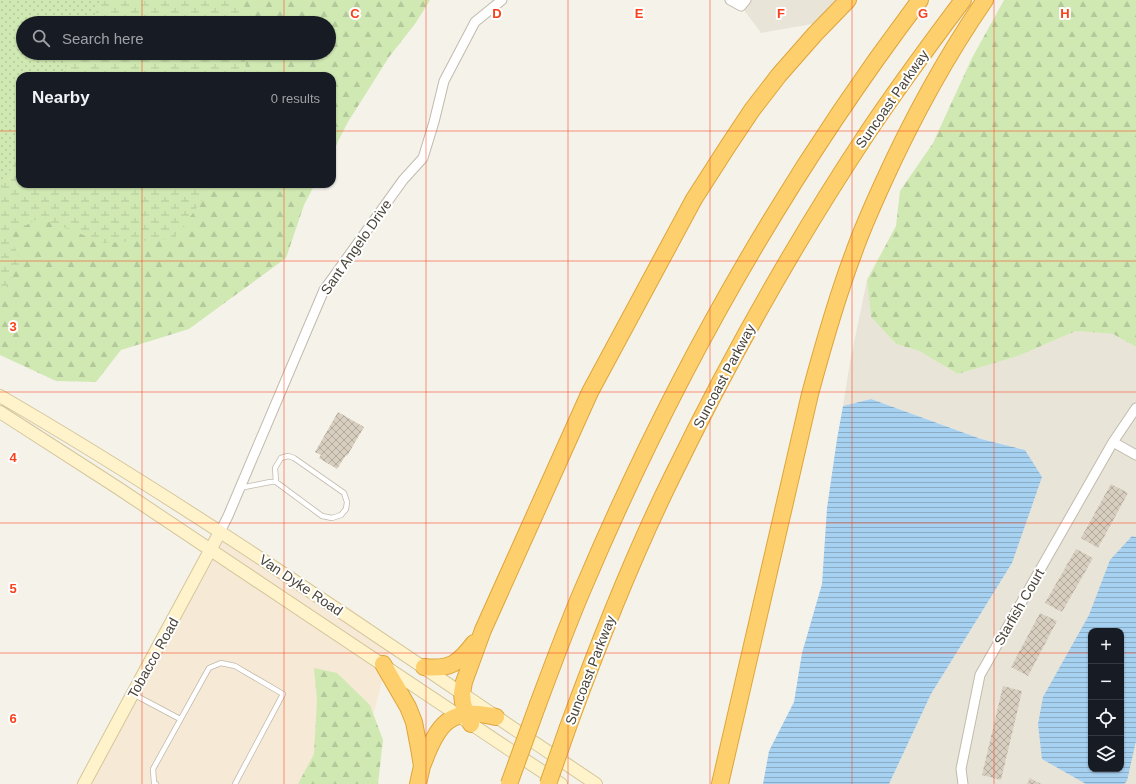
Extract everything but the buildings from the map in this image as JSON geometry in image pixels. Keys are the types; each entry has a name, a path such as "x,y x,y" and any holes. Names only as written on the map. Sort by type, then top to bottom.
{"highway":[{"path":"465,718 462,693 464,682 483,630 590,392 694,199 728,146 770,86 815,34 848,0"},
{"path":"509,784 567,627 591,570 651,438 693,355 767,226 808,160 864,75 920,0"},
{"name":"Suncoast Parkway","path":"548,784 597,648 630,568 671,478 717,387 768,294 810,223 868,132 963,0"},
{"path":"721,783 810,394 842,286 854,252 873,207 912,123 985,0"},
{"path":"424,667 442,668 456,663 466,653 483,630"},
{"path":"383,664 408,706 414,722 422,766"},
{"path":"418,784 422,766 429,747 442,725 450,719 485,714 496,717"}],"main road":[{"name":"Van Dyke Road","path":"0,396 71,438 220,532 424,667 596,784"},
{"name":"Van Dyke Road","path":"0,412 118,488 465,718 561,784"},
{"name":"Tobacco Road","path":"84,784 220,532"}],"street":[{"name":"Sant Angelo Drive","path":"220,532 324,290 402,180 423,158 444,81 475,22 502,0"},
{"path":"730,0 741,6 746,0"},
{"name":"Starfish Court","path":"963,784 962,769 980,675 1113,442 1136,408"},
{"path":"1113,442 1136,455"}],"lane":[{"path":"240,488 276,482 322,516 332,518 341,515 346,509 347,502 344,493 294,458 288,456 281,458 275,468 276,482"},
{"path":"156,784 154,783 154,768 210,668 221,663 235,666 283,694 235,784"},
{"path":"133,694 180,720"}],"shaded area":[{"path":"730,0 854,0 835,20 761,33 741,6"},
{"path":"867,280 871,317 896,344 919,351 958,374 1018,356 1076,331 1113,334 1136,347 1136,784 889,784 931,694 1012,563 1025,450 981,439 871,399 843,406 850,362"},
{"path":"224,541 248,556 348,607 393,639 355,784 89,784"}],"green space":[{"path":"0,0 430,0 415,24 389,57 348,122 336,145 336,72 16,72 16,188 313,188 304,205 286,258 189,329 121,350 96,382 56,381 0,355"},
{"path":"0,0 238,0 240,16 16,16 16,60 245,60 246,72 16,72 16,188 211,188 174,239 104,243 39,218 9,235 21,261 3,294 0,295"},
{"path":"0,0 102,0 94,16 16,16 16,60 70,60 63,72 16,72 16,160 0,190"},
{"path":"1004,0 1136,0 1136,347 1113,334 1076,331 1018,356 958,374 919,351 896,344 871,317 867,280 896,226 900,191 933,143 972,58"},
{"path":"314,668 337,673 370,705 383,740 378,784 298,784 314,754 317,700"}],"water":[{"path":"871,399 981,439 1025,450 1042,477 1012,563 931,694 889,784 763,784 769,751 794,702 802,653 822,584 827,508 843,406"},
{"path":"1132,536 1136,537 1136,741 1127,781 1124,784 1086,784 1042,759 1038,724 1043,697 1089,615 1110,560"}]}
